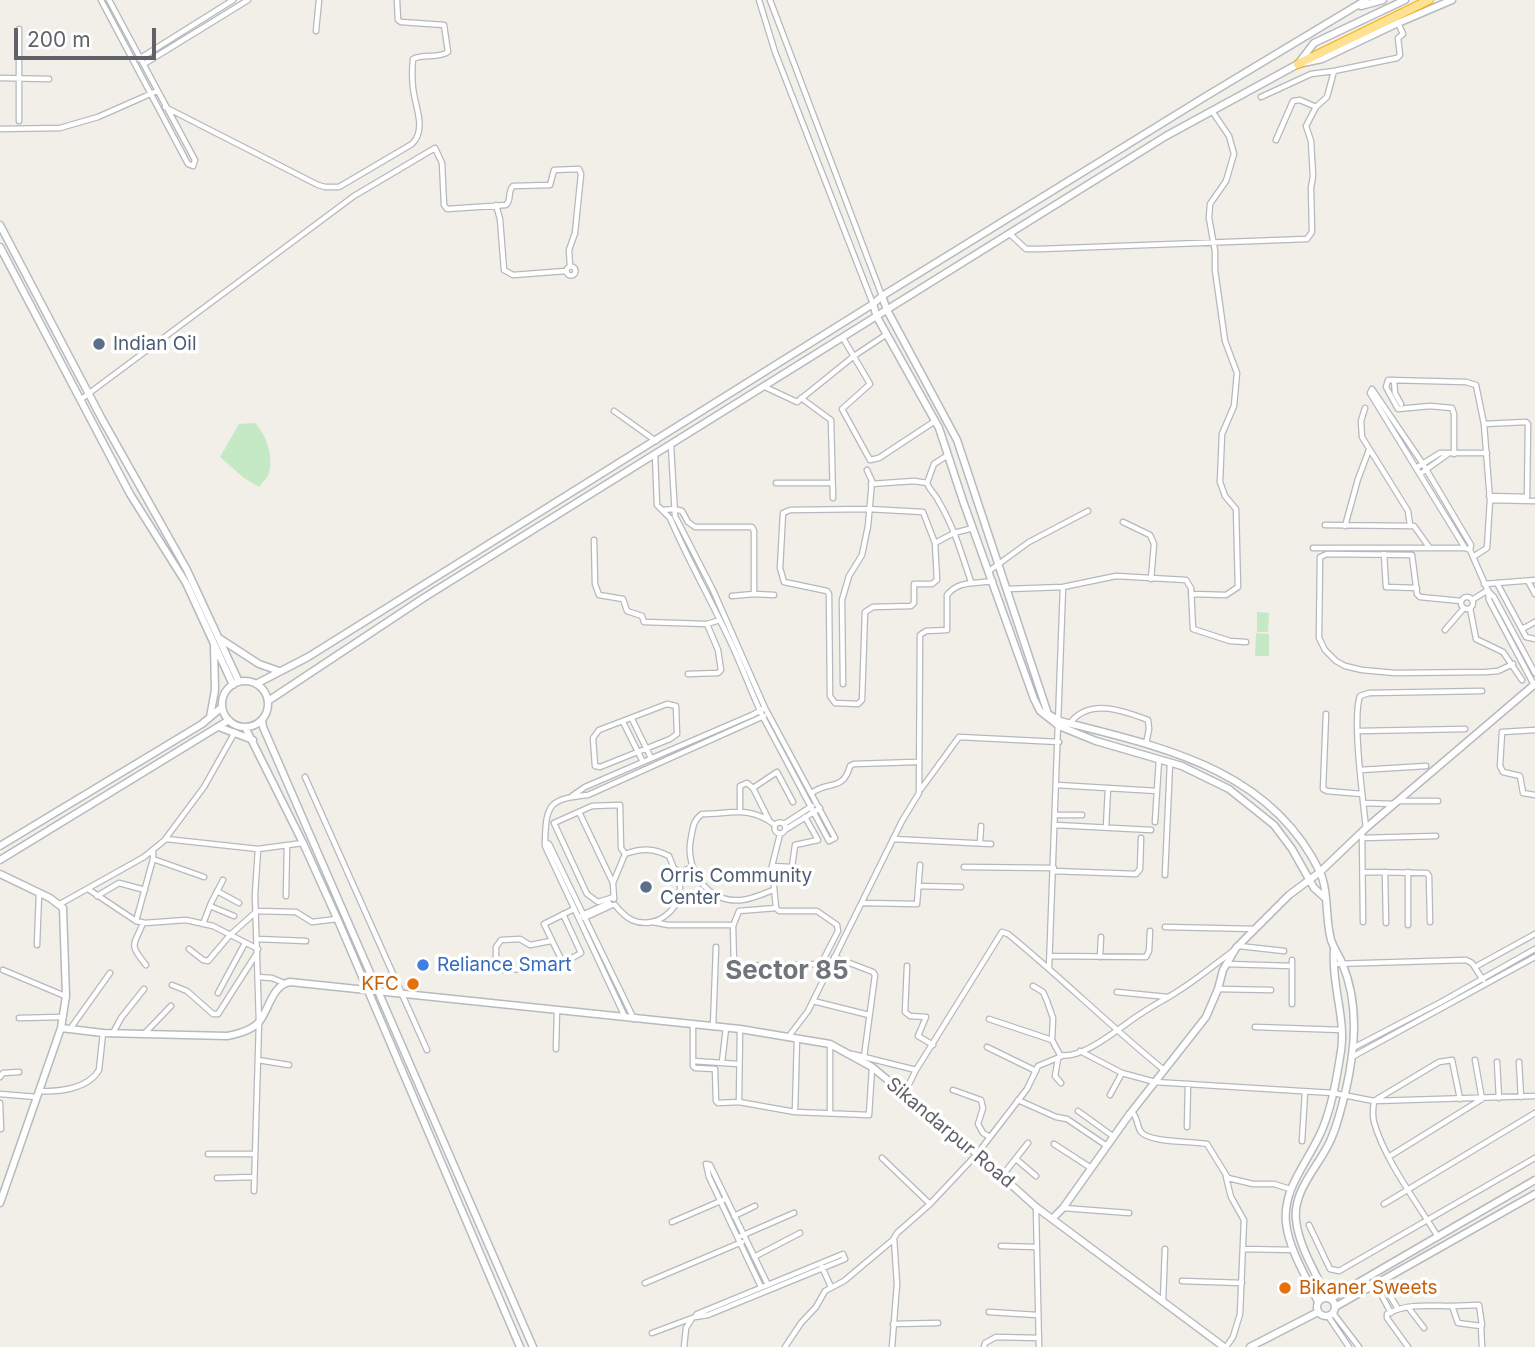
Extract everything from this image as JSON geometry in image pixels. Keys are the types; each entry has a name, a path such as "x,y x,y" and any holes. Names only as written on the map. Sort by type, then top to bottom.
{"highway":[{"path":"1298,64 1429,0"}],"street":[{"path":"101,0 138,60"},
{"path":"109,0 141,66 195,160 193,166 188,164 151,94 141,66"},
{"path":"138,60 233,0"},
{"path":"141,66 248,0"},
{"path":"316,31 319,0"},
{"path":"165,107 318,185 339,187 418,139 420,125 413,92 413,59 448,52 444,25 401,22 398,20 397,0"},
{"path":"758,0 775,52 877,317 935,421 1040,711 1059,724 1096,741 1159,758 1214,780 1267,818 1279,831 1314,888 1324,897"},
{"path":"771,0 887,310 957,440 1048,714 1059,724 1070,724 1146,745 1202,763 1223,774 1262,798 1293,830 1320,872 1325,886 1328,927 1352,998 1353,1048 1345,1094 1334,1133 1304,1184 1295,1210 1298,1232 1349,1347"},
{"path":"236,683 256,684 363,623 882,296 1366,0"},
{"path":"1353,9 1382,0"},
{"path":"1298,64 1314,43 1405,0"},
{"path":"268,701 425,597 1012,235 1166,136 1298,64 1322,59 1452,0"},
{"path":"1261,97 1311,74 1397,58 1400,55 1398,38 1403,34 1398,23"},
{"path":"19,29 19,121"},
{"path":"1012,235 1026,248 1033,249 1302,240 1310,237 1313,176 1311,141 1306,126 1315,107 1327,97 1334,71"},
{"path":"0,78 48,79"},
{"path":"0,129 60,128 98,117 157,91"},
{"path":"1276,140 1293,101 1300,100 1315,107"},
{"path":"1191,594 1226,595 1238,587 1236,509 1225,496 1220,482 1222,434 1234,406 1237,373 1225,341 1209,218 1210,204 1226,181 1234,153 1229,136 1211,111"},
{"path":"78,396 354,196 435,148 441,158 446,209 496,205 508,205 509,191 513,186 550,185 554,170 579,169 581,174 577,221 570,243 568,269 513,275 507,272 502,265 500,219 496,205"},
{"path":"0,227 187,570 215,639 215,690 210,717"},
{"path":"0,247 130,494 186,583 236,683"},
{"path":"765,387 797,401 887,334"},
{"path":"843,338 870,384 843,405 842,409 870,460 879,458 935,421"},
{"path":"1451,454 1454,414 1452,408 1430,405 1398,409 1386,387 1388,380 1473,383 1477,388 1487,453 1490,529 1487,548 1473,557"},
{"path":"1394,380 1395,393 1401,404"},
{"path":"1053,1218 1206,1017 1227,964 1238,947 1289,895 1320,872 1534,685 1473,557 1370,393 1372,390 1423,464 1471,545 1468,549"},
{"path":"801,398 831,420 833,498"},
{"path":"1365,408 1360,431 1408,510 1410,526"},
{"path":"614,411 656,440"},
{"path":"1484,424 1528,424 1527,497 1490,498"},
{"path":"671,446 674,509 766,716 815,807 835,837 834,840 829,841 815,807 812,793 766,716"},
{"path":"1345,526 1357,479 1370,449"},
{"path":"1416,468 1440,453 1487,453"},
{"path":"1420,474 1451,454"},
{"path":"654,455 657,501 670,518 723,627 730,634"},
{"path":"948,455 934,464 927,483 932,495 938,498 954,533 971,582"},
{"path":"843,684 842,600 849,576 862,555 868,526 872,484 867,470"},
{"path":"872,484 914,481 927,483"},
{"path":"776,483 832,483"},
{"path":"573,491 580,501"},
{"path":"1490,498 1535,501"},
{"path":"663,510 682,511 688,522 695,527 752,527 754,594"},
{"path":"790,510 921,511 935,543 936,582 914,584 914,603 911,606 873,607 865,612 862,701 858,704 835,703 830,696 830,596 827,591 784,582 780,568 783,513 790,510"},
{"path":"989,571 1029,542 1088,511"},
{"path":"1123,522 1150,535 1154,544 1151,579"},
{"path":"1325,525 1414,526 1430,548"},
{"path":"935,543 954,533 974,528"},
{"path":"594,540 595,584 599,595 623,599 627,611 642,616 644,622 707,625 720,620"},
{"path":"1313,548 1468,549"},
{"path":"1513,664 1492,672 1395,673 1345,666 1325,650 1320,638 1320,557 1327,554 1414,556 1417,594 1423,598 1461,601 1467,608 1476,639 1503,652 1513,664 1522,680"},
{"path":"1384,554 1386,587 1417,588"},
{"path":"1007,589 1063,587 1116,576 1186,580 1191,588 1193,629 1230,641 1246,642"},
{"path":"1484,584 1535,580"},
{"path":"919,793 919,638 926,631 947,630 947,593 958,585 993,581"},
{"path":"1528,581 1535,594"},
{"path":"1497,583 1527,638 1535,639"},
{"path":"1049,968 1063,587"},
{"path":"1445,630 1472,600 1488,590"},
{"path":"732,596 774,596"},
{"path":"1461,601 1465,597 1472,600"},
{"path":"1522,629 1535,622"},
{"path":"688,674 720,672 718,650 707,625"},
{"path":"711,631 723,627"},
{"path":"215,639 259,664 280,671"},
{"path":"1514,639 1535,673"},
{"path":"236,683 224,696 222,707 229,720 245,727 253,740 303,843 520,1347"},
{"path":"245,727 262,720 266,715 268,701 264,691 256,684"},
{"path":"1363,922 1363,803 1358,700 1363,694 1482,691"},
{"path":"667,704 676,706 677,734 600,767 595,766 593,738 596,733 623,722 667,704"},
{"path":"0,846 153,754 222,707"},
{"path":"1070,724 1078,713 1089,708 1124,712 1148,720 1146,745"},
{"path":"634,1019 582,918 574,909 545,846 545,816 549,808 584,787 763,709"},
{"path":"1326,714 1323,789 1362,794"},
{"path":"572,796 588,795 766,716"},
{"path":"632,719 651,758"},
{"path":"0,860 229,720"},
{"path":"262,720 533,1347"},
{"path":"623,722 643,762"},
{"path":"219,727 253,740"},
{"path":"1359,732 1465,729"},
{"path":"1535,730 1503,732 1500,766 1503,772 1520,776 1524,793 1535,795"},
{"path":"60,904 153,851 166,839 201,790 235,732"},
{"path":"789,1036 813,1001 925,780 959,737 1059,742"},
{"path":"1155,822 1159,758"},
{"path":"812,793 824,785 841,783 848,776 850,766 854,764 916,762"},
{"path":"1165,875 1170,762"},
{"path":"1360,770 1426,766"},
{"path":"753,788 777,772 793,802"},
{"path":"305,777 427,1051"},
{"path":"740,810 740,786 747,783 753,788 769,820"},
{"path":"1057,785 1157,791"},
{"path":"1106,827 1108,788"},
{"path":"1363,803 1438,802"},
{"path":"625,854 621,848 620,805 592,806 554,823 590,897 598,902 613,902 632,920 668,925 733,927"},
{"path":"775,825 775,832 804,817 815,807"},
{"path":"776,908 772,866 783,829 815,807"},
{"path":"773,890 740,900 709,891 702,885 692,867 688,852 694,821 698,816 740,810 769,820 783,829"},
{"path":"579,812 613,883"},
{"path":"1056,815 1082,815"},
{"path":"772,866 792,867 796,845 818,841 804,817"},
{"path":"1055,825 1151,830"},
{"path":"980,844 981,826"},
{"path":"1363,833 1436,836"},
{"path":"964,867 1136,874 1140,869 1141,838"},
{"path":"166,839 258,849 303,843"},
{"path":"893,839 991,844"},
{"path":"545,842 549,844 625,1018"},
{"path":"286,896 287,846"},
{"path":"254,1191 259,1022 255,895 258,849"},
{"path":"625,854 649,849 660,851 670,856 678,873 681,892 675,906 666,917 653,922"},
{"path":"136,921 153,851"},
{"path":"613,902 613,883 625,854"},
{"path":"153,859 204,877"},
{"path":"863,903 915,904 918,901 919,865"},
{"path":"678,873 692,867"},
{"path":"1364,872 1423,872 1429,876 1430,922"},
{"path":"1385,872 1385,923"},
{"path":"1408,872 1408,925"},
{"path":"0,874 60,904 65,913 66,996 61,1028 0,1203"},
{"path":"203,924 223,880"},
{"path":"97,896 119,883 145,890"},
{"path":"919,886 961,887"},
{"path":"88,890 136,921 143,923 178,920 213,926 258,951"},
{"path":"217,891 239,903"},
{"path":"37,945 39,893"},
{"path":"582,918 613,902"},
{"path":"210,906 234,916"},
{"path":"776,908 779,911 817,911 837,925 838,931 821,964 734,966 733,927 739,911 776,908"},
{"path":"563,963 544,924 574,909"},
{"path":"189,949 208,961 230,935 257,911 296,912 312,922 337,919"},
{"path":"551,941 530,945 520,939 501,940 496,947 496,962 503,970 550,970 560,967 581,953 563,914"},
{"path":"143,923 133,946 146,965"},
{"path":"1165,927 1255,929"},
{"path":"1049,956 1146,957 1150,931"},
{"path":"904,1094 916,1070 1002,932 1049,968 1116,1031 1164,1070"},
{"path":"1475,967 1535,934"},
{"path":"1100,957 1101,936"},
{"path":"257,939 306,941"},
{"path":"218,993 245,943"},
{"path":"713,1027 716,947"},
{"path":"785,1347 825,1291 844,1281 894,1238 977,1154 1027,1089 1038,1066 1080,1051 1116,1031 1238,947 1284,951"},
{"path":"1353,1048 1535,949"},
{"path":"1318,1312 1318,1302 1294,1250 1285,1211 1290,1189 1317,1143 1333,1093 1342,1030 1333,964 1334,950"},
{"path":"172,985 187,991 213,1014 218,1014 258,951"},
{"path":"834,957 873,971 875,975 864,1057"},
{"path":"1352,1057 1535,957"},
{"path":"1333,964 1466,960 1475,967 1486,983"},
{"path":"1227,964 1292,963 1292,1004"},
{"path":"908,966 905,1012 910,1016 925,1016 918,1036 933,1045"},
{"path":"3,970 66,996"},
{"path":"70,1030 110,973"},
{"path":"61,1028 103,1033 227,1036 245,1032 259,1022 284,983 272,978 258,977"},
{"name":"Sikandarpur Road","path":"284,983 303,982 380,993 402,992 740,1029 830,1044 872,1067 1036,1207 1225,1347"},
{"path":"1033,986 1043,992 1051,1013 1052,1040 1060,1057 1055,1076 1061,1083"},
{"path":"113,1033 144,989"},
{"path":"1218,989 1271,990"},
{"path":"1117,992 1169,997"},
{"path":"813,1001 869,1015"},
{"path":"144,1034 171,1006"},
{"path":"556,1049 557,1010"},
{"path":"19,1018 63,1017"},
{"path":"989,1019 1052,1040"},
{"path":"693,1025 695,1068 715,1069 716,1102 739,1102 795,1112 869,1115 872,1067"},
{"path":"1255,1027 1342,1030"},
{"path":"722,1062 726,1028"},
{"path":"739,1102 740,1029"},
{"path":"0,1094 57,1092 83,1084 99,1070 103,1033"},
{"path":"795,1112 797,1038"},
{"path":"830,1044 830,1113"},
{"path":"987,1047 1035,1071"},
{"path":"1080,1051 1122,1073 1155,1082 1345,1094 1374,1101 1535,1096"},
{"path":"847,1053 916,1070"},
{"path":"258,1060 289,1065"},
{"path":"1374,1101 1439,1062 1452,1060 1460,1100"},
{"path":"1475,1060 1482,1099"},
{"path":"693,1061 738,1064"},
{"path":"1497,1062 1499,1098"},
{"path":"1520,1062 1521,1097"},
{"path":"0,1077 3,1073 19,1072"},
{"path":"1110,1095 1122,1073"},
{"path":"1187,1127 1188,1084"},
{"path":"953,1090 981,1100 983,1108 978,1124 983,1133 990,1137"},
{"path":"1301,1141 1306,1091"},
{"path":"1390,1156 1482,1099"},
{"path":"1018,1100 1056,1117 1067,1119 1107,1146"},
{"path":"1374,1101 1374,1125 1438,1237"},
{"path":"0,1103 1,1129"},
{"path":"1078,1111 1114,1137"},
{"path":"1132,1112 1143,1133 1161,1140 1207,1144 1226,1176 1231,1197 1244,1220 1240,1314 1233,1337 1225,1347"},
{"path":"1384,1204 1535,1113"},
{"path":"1002,1176 1028,1143"},
{"path":"1054,1144 1092,1168"},
{"path":"208,1154 254,1154"},
{"path":"882,1158 930,1204"},
{"path":"1309,1225 1331,1269 1339,1271 1535,1158"},
{"path":"1016,1159 1036,1177"},
{"path":"762,1289 742,1239 734,1216 724,1200 709,1177 706,1164 710,1165 724,1200 742,1239 769,1286"},
{"path":"1226,1176 1247,1183 1266,1183 1290,1189"},
{"path":"217,1178 254,1177"},
{"path":"1318,1302 1329,1299 1535,1180"},
{"path":"1250,1347 1318,1312 1332,1312 1535,1194"},
{"path":"672,1222 724,1200"},
{"path":"734,1216 755,1206"},
{"path":"1036,1207 1038,1347"},
{"path":"1063,1208 1129,1213"},
{"path":"645,1283 794,1213"},
{"path":"754,1257 800,1233"},
{"path":"892,1347 897,1284 894,1238"},
{"path":"1001,1246 1036,1247"},
{"path":"1163,1302 1165,1249"},
{"path":"1243,1249 1294,1250"},
{"path":"652,1333 684,1320 708,1315 762,1289 830,1258 845,1255 845,1259 769,1286"},
{"path":"822,1267 831,1287"},
{"path":"1182,1281 1242,1283"},
{"path":"1379,1283 1398,1309"},
{"path":"1379,1283 1391,1313"},
{"path":"1408,1347 1387,1315 1408,1307 1479,1305 1482,1347"},
{"path":"1452,1306 1458,1323 1478,1324 1482,1328"},
{"path":"1408,1307 1424,1328"},
{"path":"989,1312 1038,1315"},
{"path":"1332,1312 1359,1347"},
{"path":"684,1347 687,1324 693,1319"},
{"path":"893,1324 938,1323"},
{"path":"984,1347 985,1343 996,1337 1039,1338"}],"green space":[{"path":"255,423 266,439 270,453 268,475 259,487 220,457 239,424"},
{"path":"1257,612 1269,613 1268,632 1257,632"},
{"path":"1256,633 1269,634 1269,656 1255,656"}],"place":[{"name":"Indian Oil","path":"99,344"},
{"name":"Orris Community Center","path":"646,887"},
{"name":"Reliance Smart","path":"423,965"},
{"name":"KFC","path":"413,984"},
{"name":"Bikaner Sweets","path":"1285,1288"}],"district":[{"name":"Sector 85","path":"787,971"}]}
